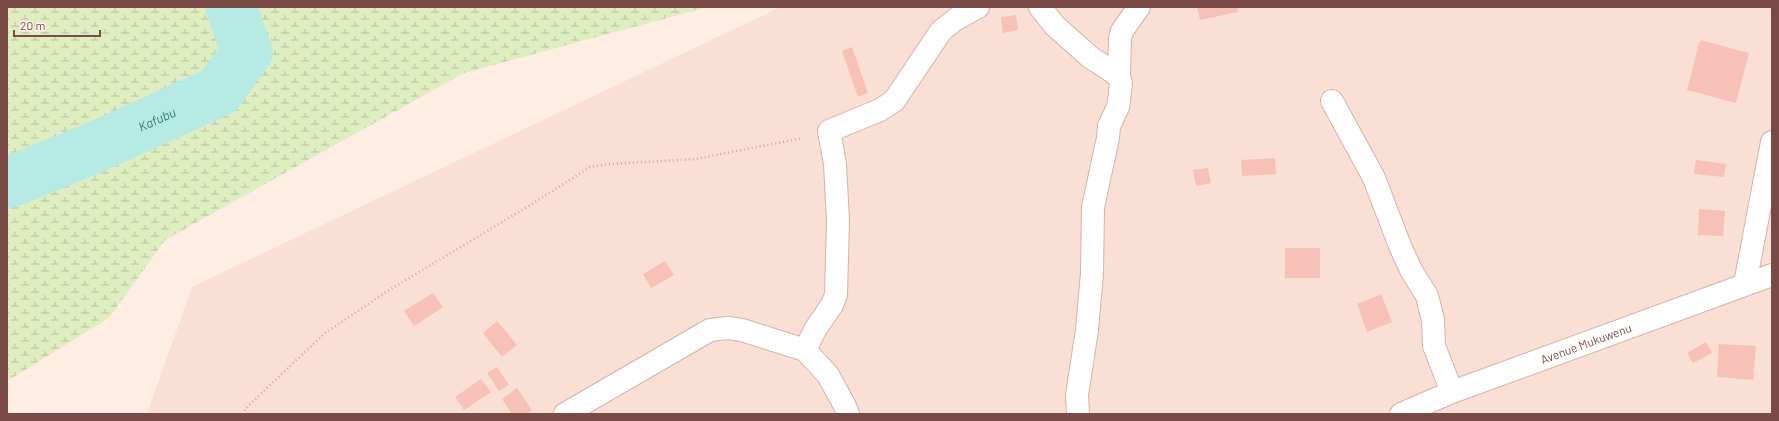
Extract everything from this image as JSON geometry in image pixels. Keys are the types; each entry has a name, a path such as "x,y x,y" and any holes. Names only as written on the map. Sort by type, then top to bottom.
{"street":[{"path":"805,350 816,328 832,305 836,295 838,221 836,164 829,131 884,108 894,101 941,31 956,19 978,7"},
{"path":"1040,7 1054,25 1090,57 1119,76"},
{"path":"1078,414 1077,395 1087,330 1092,273 1093,207 1109,126 1118,107 1121,84 1119,76 1120,39 1122,31 1139,7"},
{"path":"1332,100 1374,178 1400,246 1411,270 1427,296 1433,320 1434,346 1452,392"},
{"path":"1745,284 1772,142"},
{"name":"Avenue Mukuwenu","path":"1401,414 1452,392 1772,275"},
{"path":"565,414 710,330 728,328 742,330 805,350 828,375 848,414"}],"path":[{"path":"242,414 249,405 325,333 386,292 532,204 590,166 696,159 829,131"}],"shaded area":[{"path":"781,7 1772,7 1772,414 147,414 192,287"}],"green space":[{"path":"7,7 708,7 464,73 165,240 109,318 7,381"}],"building":[{"path":"1197,7 1237,7 1238,12 1200,20"},
{"path":"1016,15 1018,30 1003,33 1001,17"},
{"path":"1700,40 1749,53 1736,103 1687,90"},
{"path":"852,47 868,93 858,97 842,51"},
{"path":"1275,158 1276,174 1242,176 1241,160"},
{"path":"1696,160 1726,164 1724,177 1694,174"},
{"path":"1208,168 1211,183 1196,186 1193,170"},
{"path":"1699,209 1725,211 1723,236 1698,235"},
{"path":"1285,248 1320,248 1320,278 1285,278"},
{"path":"665,261 674,275 651,288 643,274"},
{"path":"433,293 443,307 414,326 404,311"},
{"path":"1381,294 1392,322 1367,332 1357,304"},
{"path":"497,321 517,345 502,357 483,333"},
{"path":"1706,342 1712,353 1693,363 1687,353"},
{"path":"1719,344 1756,346 1753,380 1717,377"},
{"path":"497,367 509,385 499,391 487,373"},
{"path":"481,379 491,392 464,410 455,397"},
{"path":"517,388 532,410 527,414 512,414 502,399"}],"waterway":[{"name":"Kafubu","path":"7,183 96,147 219,91 247,52 231,7"}]}
